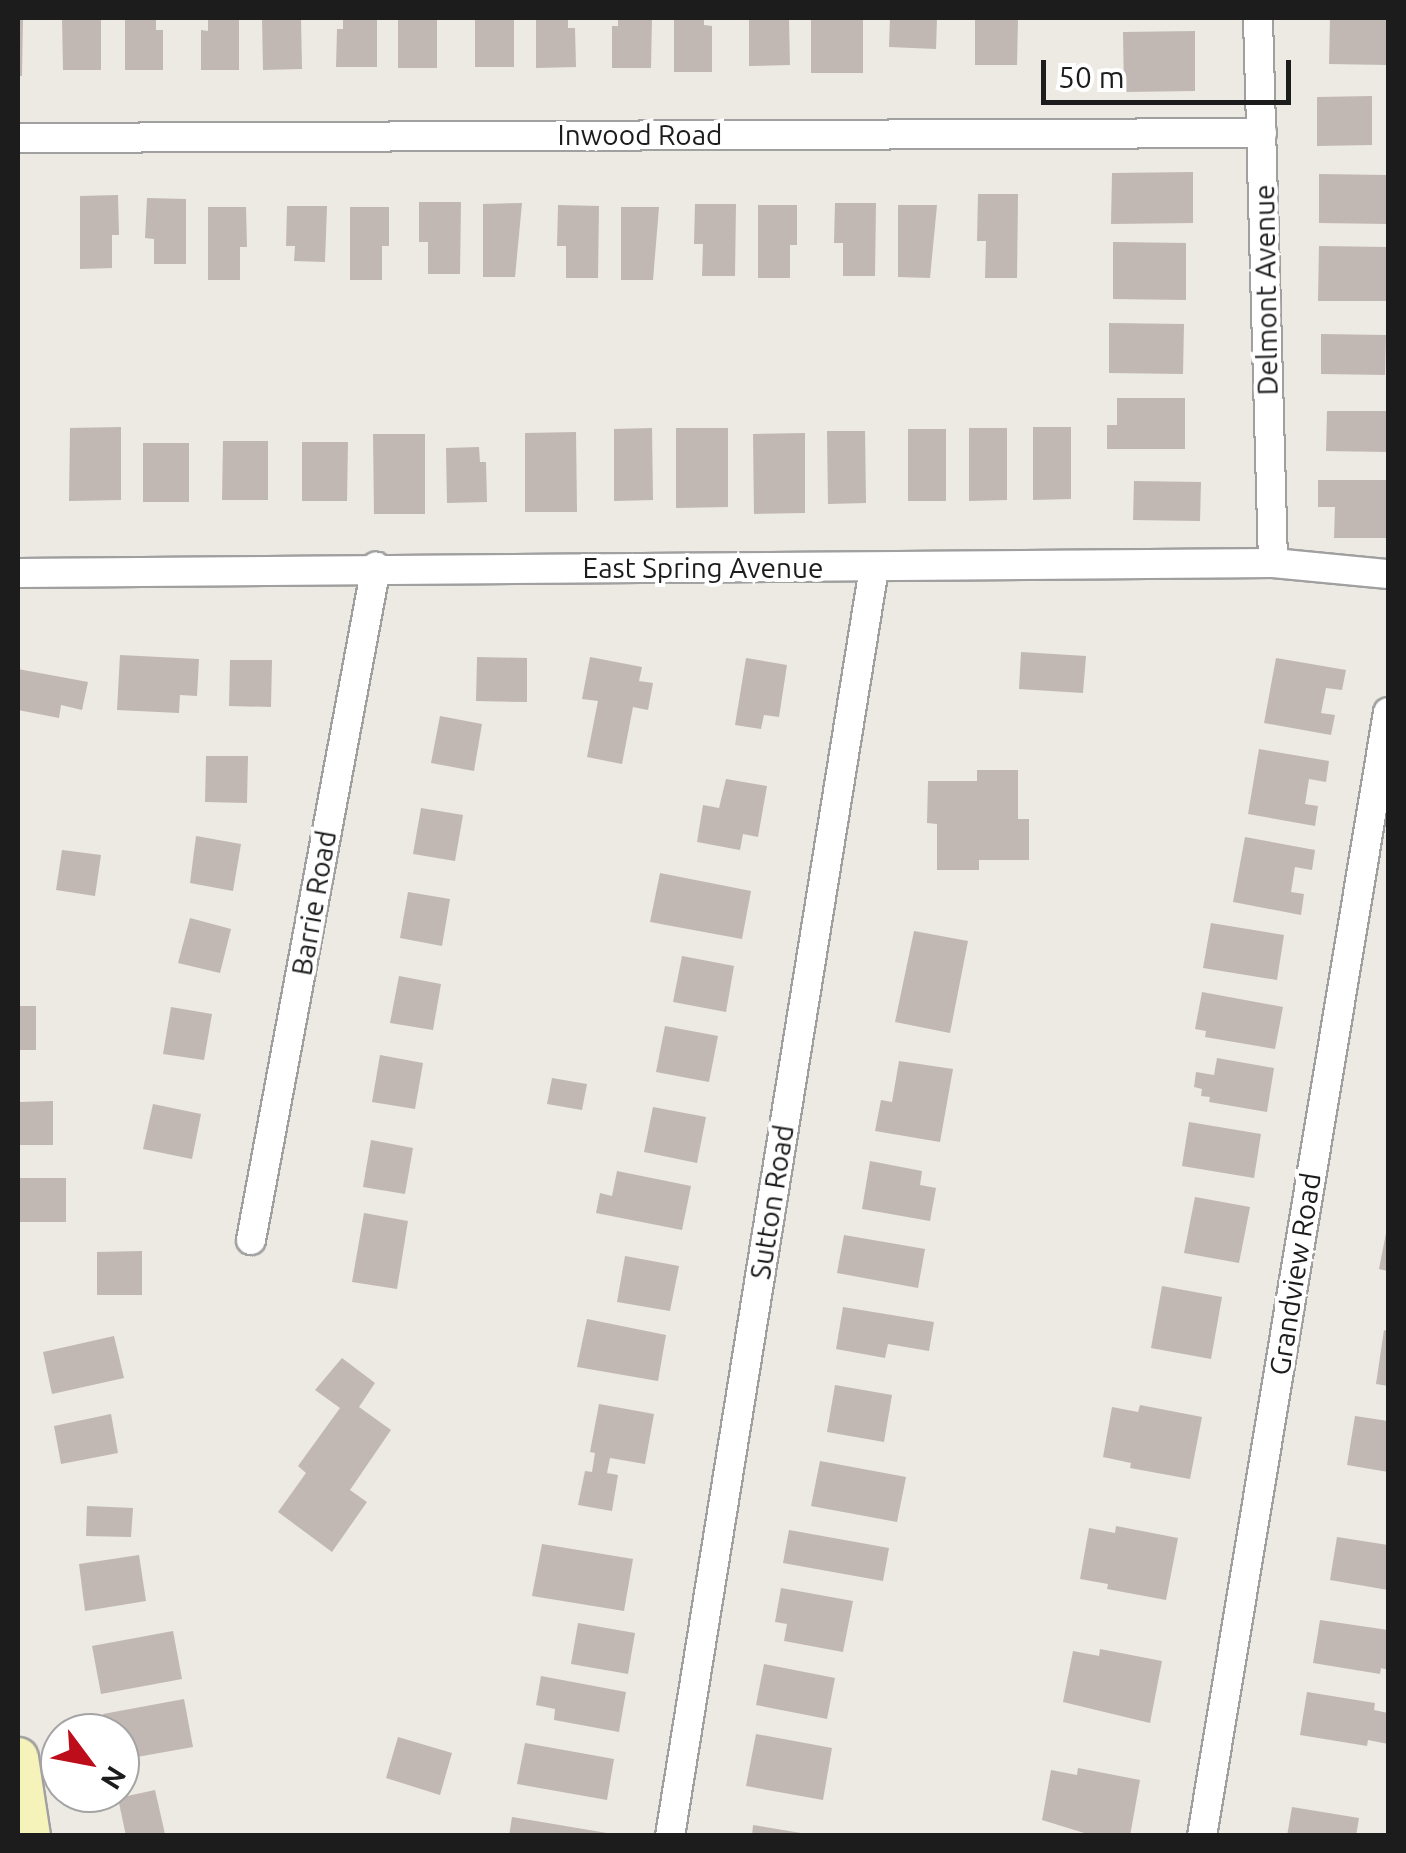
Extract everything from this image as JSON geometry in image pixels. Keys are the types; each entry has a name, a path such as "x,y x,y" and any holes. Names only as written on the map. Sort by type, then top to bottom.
{"main road":[{"path":"18,1758 30,1836"}],"street":[{"name":"Delmont Avenue","path":"1258,18 1273,563"},
{"name":"Inwood Road","path":"18,138 1262,133"},
{"name":"East Spring Avenue","path":"18,573 376,567 874,568 1273,563 1388,574"},
{"name":"Barrie Road","path":"251,1240 376,567"},
{"name":"Sutton Road","path":"670,1836 874,568"},
{"name":"Grandview Road","path":"1202,1836 1388,712"}],"building":[{"path":"18,18 23,18 22,76 18,76"},
{"path":"62,18 101,18 101,70 63,70"},
{"path":"125,18 156,18 156,30 163,30 163,70 125,70"},
{"path":"208,18 239,18 239,70 201,70 201,30 208,31"},
{"path":"262,18 301,18 302,69 263,70"},
{"path":"343,18 377,18 377,67 336,67 337,29 343,29"},
{"path":"398,18 437,18 437,68 398,68"},
{"path":"475,18 514,18 514,67 475,67"},
{"path":"536,18 568,18 568,28 575,28 576,67 536,68"},
{"path":"618,18 652,18 651,68 612,68 612,26 618,26"},
{"path":"674,18 704,18 704,25 712,26 712,72 674,72"},
{"path":"749,18 789,18 790,65 749,66"},
{"path":"811,18 863,18 863,73 811,73"},
{"path":"890,18 937,18 936,49 889,47"},
{"path":"975,18 1018,18 1017,65 975,65"},
{"path":"1330,18 1388,18 1388,65 1329,64"},
{"path":"1195,31 1195,91 1124,92 1123,32"},
{"path":"1372,96 1372,145 1317,146 1317,97"},
{"path":"1193,172 1193,223 1111,224 1112,173"},
{"path":"1319,174 1388,175 1388,224 1319,223"},
{"path":"978,194 1018,194 1017,278 985,278 986,241 977,241"},
{"path":"118,195 119,235 112,235 112,268 80,269 80,196"},
{"path":"147,198 186,199 186,264 154,264 154,239 145,238"},
{"path":"419,202 461,202 460,274 428,274 428,242 419,242"},
{"path":"522,203 515,277 483,277 483,204"},
{"path":"835,203 876,203 875,276 843,276 843,243 834,243"},
{"path":"695,204 736,204 735,276 702,276 703,244 694,244"},
{"path":"558,205 599,206 598,278 566,278 566,246 557,246"},
{"path":"758,205 797,205 797,245 790,245 790,278 758,278"},
{"path":"898,205 937,205 930,278 898,277"},
{"path":"287,206 327,206 325,262 294,261 295,246 286,246"},
{"path":"208,207 246,207 247,247 240,247 240,280 208,280"},
{"path":"350,207 389,207 389,246 382,246 382,280 350,280"},
{"path":"621,207 659,207 653,280 621,280"},
{"path":"1113,242 1186,243 1186,300 1113,299"},
{"path":"1319,246 1388,247 1388,301 1318,301"},
{"path":"1109,323 1184,324 1183,374 1109,373"},
{"path":"1321,334 1386,335 1385,375 1321,374"},
{"path":"1117,398 1185,398 1185,449 1107,449 1107,425 1117,425"},
{"path":"1327,411 1386,411 1386,452 1326,451"},
{"path":"121,427 121,500 69,501 70,428"},
{"path":"1033,427 1071,427 1071,499 1033,500"},
{"path":"652,428 653,500 614,501 614,429"},
{"path":"676,428 728,428 728,507 676,508"},
{"path":"969,428 1007,428 1007,500 969,501"},
{"path":"908,429 946,429 946,501 908,501"},
{"path":"827,431 865,431 866,503 828,504"},
{"path":"576,432 577,512 525,512 525,433"},
{"path":"805,433 805,513 754,514 753,434"},
{"path":"373,434 425,434 425,514 374,514"},
{"path":"223,441 268,441 268,500 222,500"},
{"path":"302,442 348,442 347,501 302,501"},
{"path":"143,443 189,443 189,502 143,502"},
{"path":"479,447 480,462 486,462 487,502 447,503 446,448"},
{"path":"1318,480 1388,480 1388,538 1334,538 1335,507 1318,507"},
{"path":"1134,481 1201,482 1200,521 1133,520"},
{"path":"1021,652 1086,656 1083,693 1019,689"},
{"path":"120,655 199,659 197,696 180,695 179,713 117,710"},
{"path":"477,657 527,658 527,702 476,701"},
{"path":"590,657 642,667 639,681 653,683 648,710 633,707 622,764 587,757 598,701 582,699"},
{"path":"746,658 787,665 779,717 764,715 761,729 735,725"},
{"path":"1276,658 1346,670 1342,690 1326,688 1321,713 1335,715 1331,735 1264,723"},
{"path":"230,660 272,660 271,707 229,706"},
{"path":"18,669 88,682 82,710 61,705 59,718 18,710"},
{"path":"440,716 482,724 474,771 431,763"},
{"path":"1259,749 1329,761 1326,782 1309,779 1305,804 1318,806 1315,826 1248,814"},
{"path":"206,756 248,756 247,803 205,802"},
{"path":"977,770 1018,770 1018,819 1029,819 1029,860 979,860 979,870 937,870 937,824 927,823 928,781 977,781"},
{"path":"726,779 767,786 758,837 743,834 740,850 697,842 703,805 719,808"},
{"path":"421,808 463,815 455,861 413,854"},
{"path":"196,836 241,844 233,891 190,883"},
{"path":"1245,837 1315,850 1312,870 1295,867 1291,892 1304,894 1301,915 1233,902"},
{"path":"62,850 101,855 95,896 56,890"},
{"path":"660,873 751,891 742,939 650,922"},
{"path":"408,892 450,899 442,946 400,938"},
{"path":"190,918 231,929 220,973 178,963"},
{"path":"1211,923 1284,935 1277,980 1203,968"},
{"path":"914,931 968,941 950,1033 895,1022"},
{"path":"682,956 734,966 726,1012 673,1002"},
{"path":"399,976 441,984 433,1030 390,1023"},
{"path":"1202,992 1283,1007 1275,1049 1205,1037 1206,1031 1195,1029"},
{"path":"18,1006 36,1006 36,1050 18,1050"},
{"path":"171,1007 212,1014 204,1060 163,1054"},
{"path":"665,1026 718,1036 709,1082 656,1072"},
{"path":"380,1055 423,1063 415,1109 372,1102"},
{"path":"1217,1058 1274,1068 1267,1112 1209,1102 1210,1097 1201,1096 1202,1089 1194,1087 1196,1072 1214,1075"},
{"path":"899,1061 953,1069 940,1142 875,1131 881,1100 892,1102"},
{"path":"552,1078 587,1084 582,1110 547,1104"},
{"path":"53,1101 53,1145 18,1145 18,1102"},
{"path":"153,1104 201,1114 192,1159 143,1149"},
{"path":"653,1107 706,1117 697,1163 644,1152"},
{"path":"1189,1122 1261,1134 1254,1178 1182,1166"},
{"path":"371,1140 413,1148 405,1194 363,1187"},
{"path":"870,1161 922,1171 920,1185 936,1188 930,1221 862,1209"},
{"path":"617,1171 691,1186 682,1230 596,1213 600,1193 612,1196"},
{"path":"20,1178 66,1178 66,1222 20,1222"},
{"path":"1195,1197 1250,1207 1239,1263 1184,1253"},
{"path":"364,1213 408,1221 397,1289 352,1282"},
{"path":"1388,1228 1388,1271 1379,1269"},
{"path":"844,1235 925,1249 918,1288 837,1273"},
{"path":"142,1251 142,1295 97,1295 97,1252"},
{"path":"625,1256 679,1266 670,1311 617,1302"},
{"path":"1162,1286 1222,1297 1211,1359 1151,1348"},
{"path":"843,1307 934,1322 929,1351 888,1344 885,1358 836,1349"},
{"path":"587,1319 666,1335 658,1381 577,1367"},
{"path":"1384,1330 1388,1331 1388,1386 1376,1384"},
{"path":"114,1336 124,1378 52,1394 43,1352"},
{"path":"342,1358 375,1383 359,1407 391,1430 350,1490 367,1502 332,1552 278,1512 306,1473 298,1466 340,1408 315,1390"},
{"path":"835,1385 892,1395 884,1442 827,1432"},
{"path":"599,1404 654,1414 645,1464 610,1458 607,1473 618,1475 612,1511 578,1505 585,1471 592,1472 595,1453 590,1452"},
{"path":"1140,1405 1202,1417 1190,1479 1130,1468 1131,1463 1103,1457 1112,1407 1138,1412"},
{"path":"111,1414 118,1453 61,1464 54,1426"},
{"path":"1355,1416 1388,1421 1388,1472 1347,1465"},
{"path":"820,1461 906,1477 897,1522 811,1506"},
{"path":"87,1506 133,1508 131,1537 86,1536"},
{"path":"1116,1526 1178,1538 1166,1600 1107,1589 1108,1584 1080,1579 1089,1528 1115,1533"},
{"path":"789,1530 889,1548 883,1581 783,1563"},
{"path":"1337,1537 1388,1545 1388,1590 1330,1580"},
{"path":"542,1544 633,1559 624,1611 532,1596"},
{"path":"139,1555 146,1601 85,1611 79,1564"},
{"path":"781,1588 853,1601 843,1652 784,1641 787,1624 775,1622"},
{"path":"1320,1620 1388,1630 1388,1670 1381,1668 1380,1674 1313,1663"},
{"path":"578,1623 635,1633 628,1674 571,1664"},
{"path":"173,1631 182,1679 101,1694 92,1646"},
{"path":"1100,1649 1162,1661 1150,1723 1063,1702 1073,1651 1099,1656"},
{"path":"764,1664 835,1678 827,1719 756,1705"},
{"path":"541,1676 626,1692 619,1732 554,1720 555,1709 536,1705"},
{"path":"1307,1692 1375,1703 1374,1710 1388,1713 1388,1744 1368,1740 1367,1746 1300,1735"},
{"path":"184,1699 193,1747 140,1756 140,1713 108,1713"},
{"path":"756,1734 832,1748 823,1800 746,1786"},
{"path":"398,1737 452,1753 440,1795 386,1778"},
{"path":"525,1743 614,1759 607,1800 517,1784"},
{"path":"1078,1768 1140,1780 1130,1836 1094,1836 1042,1820 1051,1770 1077,1775"},
{"path":"155,1790 165,1834 126,1836 121,1813 140,1813 140,1793"},
{"path":"1292,1807 1359,1818 1356,1836 1287,1836"},
{"path":"512,1817 607,1833 607,1836 509,1836"},
{"path":"753,1825 801,1833 801,1836 752,1836"}]}
